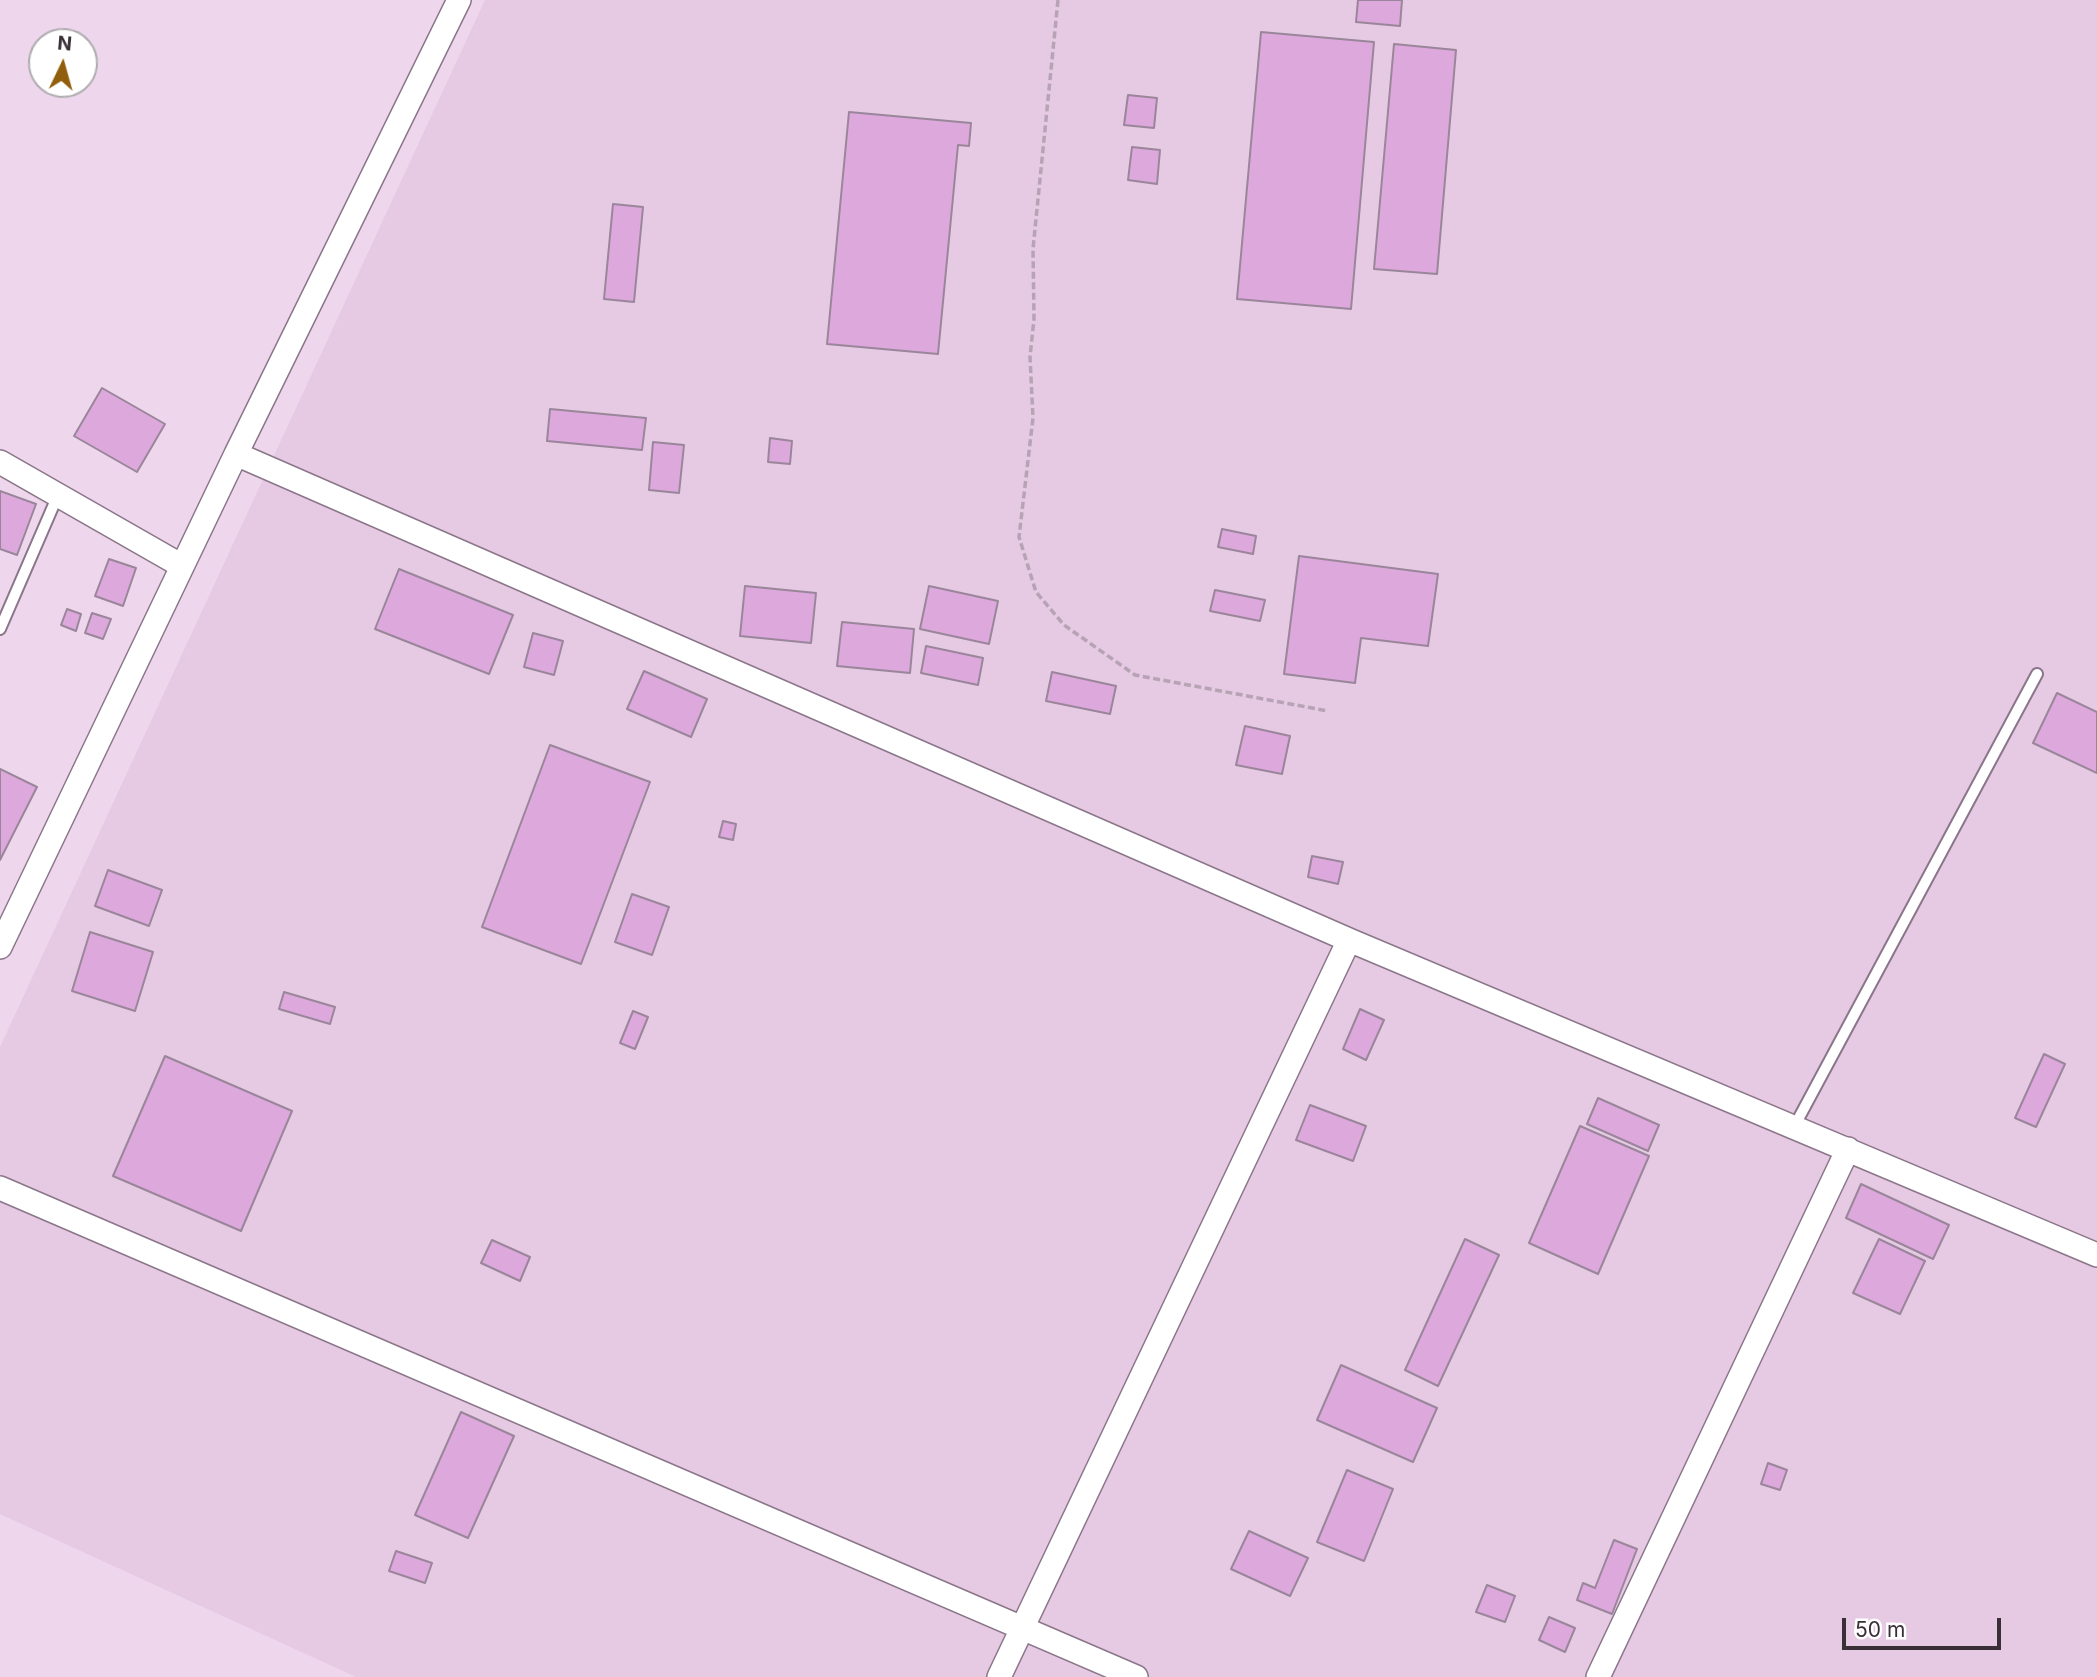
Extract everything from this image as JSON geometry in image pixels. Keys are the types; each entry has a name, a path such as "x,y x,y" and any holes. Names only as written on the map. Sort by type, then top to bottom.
{"street":[{"path":"0,947 236,454 459,0"},
{"path":"236,454 1349,940 2097,1255"},
{"path":"0,463 183,566"},
{"path":"999,1677 1349,940"},
{"path":"1598,1677 1847,1149"},
{"path":"0,1188 1136,1677"}],"lane":[{"path":"0,629 58,495"},
{"path":"1794,1126 2037,674"}],"path":[{"path":"1058,0 1033,249 1034,319 1030,357 1033,418 1019,537 1036,592 1064,625 1135,675 1328,711"}],"shaded area":[{"path":"485,0 2097,0 2097,1677 356,1677 0,1514 0,1047"}],"building":[{"path":"1358,0 1402,0 1400,26 1356,22"},
{"path":"1261,32 1374,42 1351,309 1237,299"},
{"path":"1394,44 1456,50 1437,274 1374,269"},
{"path":"1128,95 1157,98 1154,128 1124,125"},
{"path":"849,112 971,123 969,146 958,145 938,354 827,344"},
{"path":"1132,147 1160,150 1157,184 1128,180"},
{"path":"613,204 643,207 634,302 604,299"},
{"path":"102,388 165,424 137,472 74,436"},
{"path":"550,409 646,418 642,450 547,441"},
{"path":"770,438 792,441 790,464 768,462"},
{"path":"653,442 684,445 679,493 649,490"},
{"path":"0,491 36,504 17,555 0,549"},
{"path":"1222,529 1256,536 1253,554 1218,547"},
{"path":"1299,556 1438,574 1428,646 1361,638 1355,683 1284,674"},
{"path":"109,559 136,568 123,606 95,596"},
{"path":"399,569 513,615 489,674 375,629"},
{"path":"745,586 816,593 811,643 740,636"},
{"path":"929,586 998,601 989,644 920,629"},
{"path":"1215,590 1265,600 1260,621 1210,611"},
{"path":"67,609 81,614 76,631 61,625"},
{"path":"92,613 111,619 103,639 85,633"},
{"path":"842,622 914,629 910,673 837,666"},
{"path":"533,633 563,641 554,675 524,667"},
{"path":"926,646 983,658 978,685 921,673"},
{"path":"644,671 707,699 691,737 627,709"},
{"path":"1052,672 1116,686 1110,714 1046,701"},
{"path":"2057,693 2097,712 2097,773 2033,743"},
{"path":"1245,726 1290,736 1282,774 1236,765"},
{"path":"550,745 650,782 581,964 482,927"},
{"path":"0,769 37,787 0,860"},
{"path":"723,821 736,824 733,840 719,837"},
{"path":"1312,856 1343,862 1338,884 1308,877"},
{"path":"108,870 162,890 149,926 95,906"},
{"path":"632,894 669,907 652,955 615,942"},
{"path":"90,932 153,952 135,1011 72,991"},
{"path":"284,992 335,1007 330,1024 279,1009"},
{"path":"1360,1009 1384,1020 1366,1060 1343,1049"},
{"path":"633,1011 648,1017 635,1049 620,1043"},
{"path":"2044,1054 2065,1064 2036,1127 2015,1118"},
{"path":"165,1056 292,1111 241,1231 113,1176"},
{"path":"1598,1098 1659,1125 1648,1151 1587,1124"},
{"path":"1310,1105 1366,1126 1353,1161 1296,1140"},
{"path":"1580,1126 1649,1156 1598,1274 1529,1243"},
{"path":"1861,1184 1949,1225 1933,1259 1846,1218"},
{"path":"1465,1239 1499,1255 1438,1386 1405,1370"},
{"path":"1879,1239 1925,1261 1900,1314 1853,1293"},
{"path":"492,1240 530,1257 520,1281 481,1263"},
{"path":"1341,1365 1437,1408 1413,1462 1317,1420"},
{"path":"461,1412 514,1436 468,1538 415,1515"},
{"path":"1768,1463 1787,1470 1780,1490 1761,1484"},
{"path":"1347,1470 1393,1489 1364,1561 1317,1542"},
{"path":"1249,1531 1308,1558 1290,1596 1231,1569"},
{"path":"1614,1540 1637,1549 1612,1614 1577,1600 1583,1583 1595,1588"},
{"path":"396,1551 432,1563 425,1583 389,1571"},
{"path":"1487,1585 1515,1596 1505,1622 1476,1612"},
{"path":"1549,1617 1575,1628 1565,1652 1539,1640"}]}
